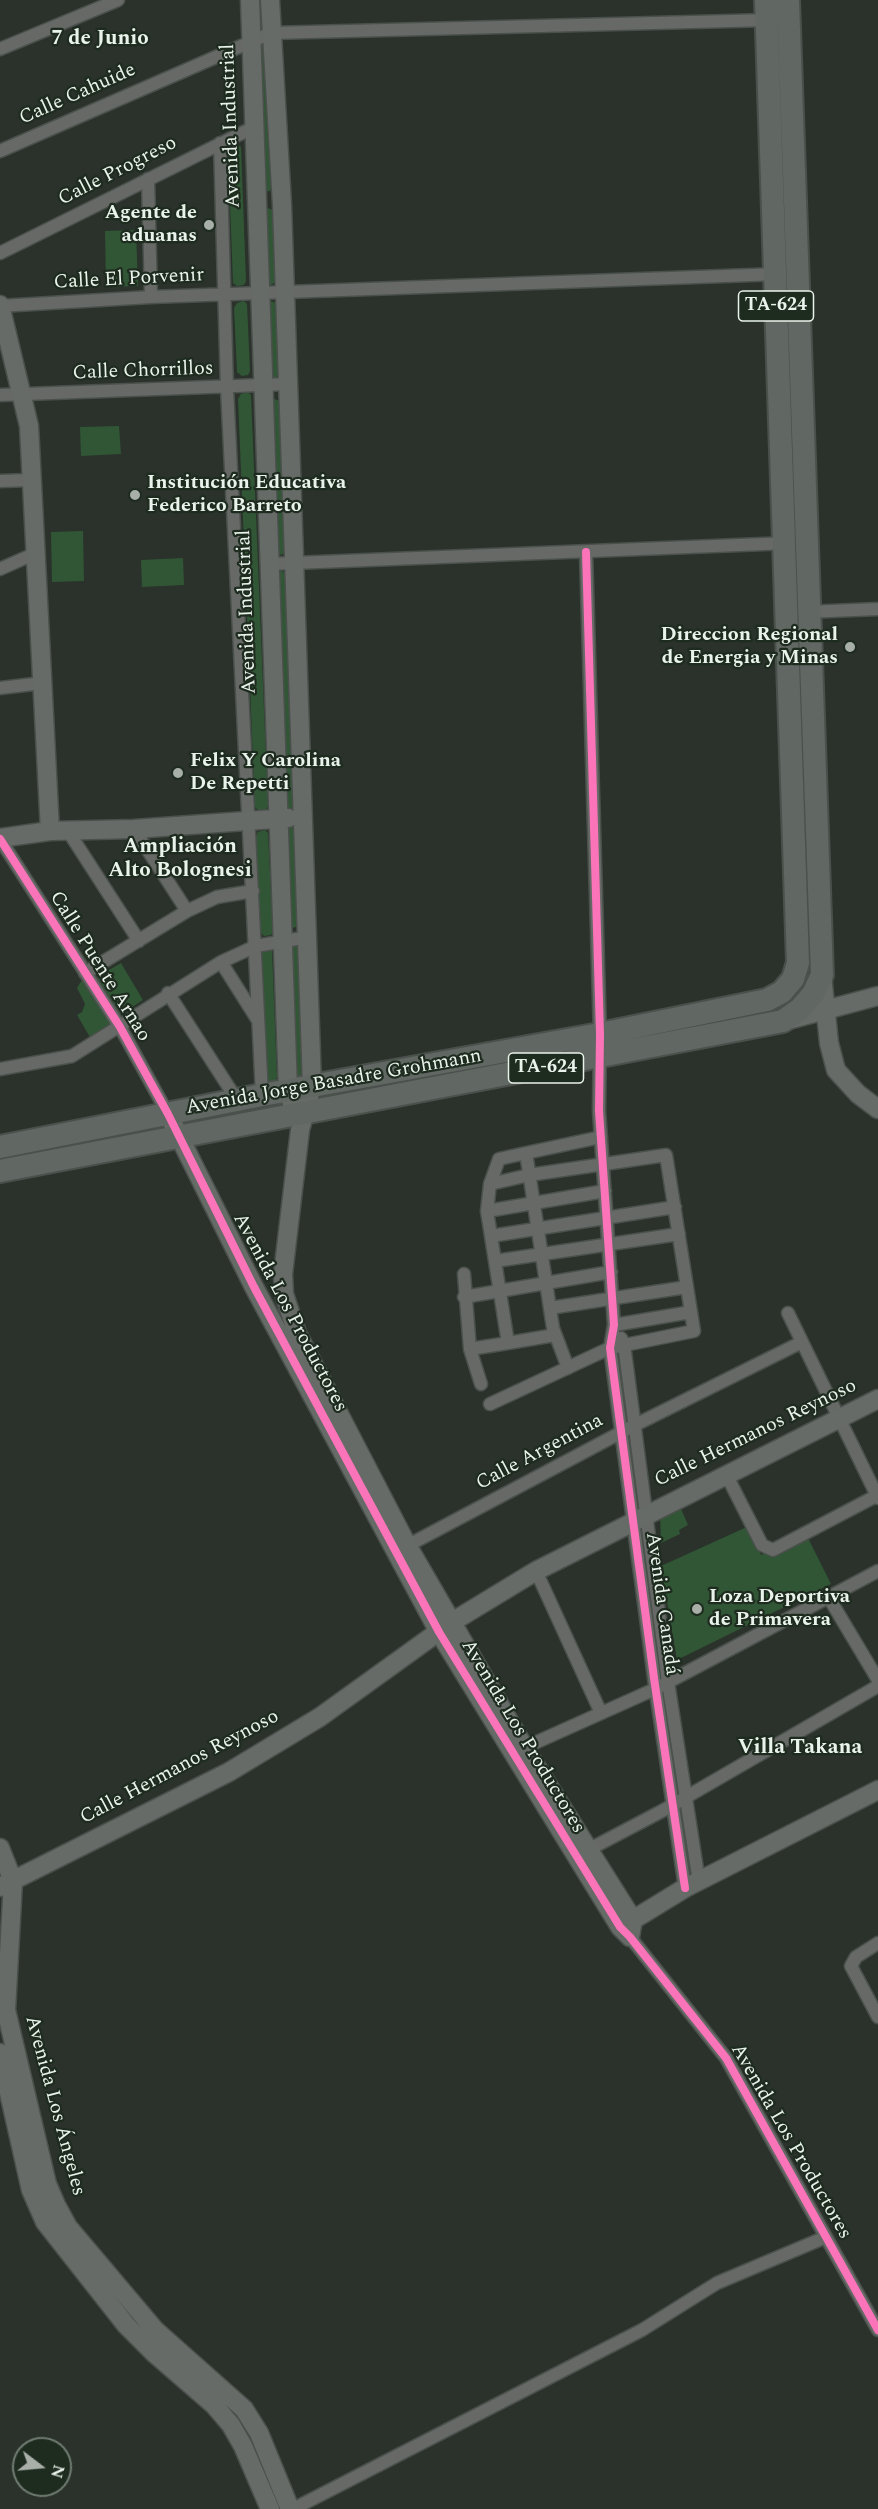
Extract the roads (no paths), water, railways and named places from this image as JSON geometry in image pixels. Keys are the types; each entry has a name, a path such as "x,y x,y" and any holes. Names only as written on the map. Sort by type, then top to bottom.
{"highway":[{"name":"Avenida Jorge Basadre Grohmann","path":"0,1147 312,1086 389,1084 600,1058 783,1021 807,1002 822,975 807,542 787,275 777,10"},
{"name":"Avenida Jorge Basadre Grohmann","path":"0,1171 301,1112 389,1084 600,1034 767,1000 782,992 793,979 798,963 784,543 787,275"},
{"path":"795,875 818,873"}],"street":[{"path":"0,49 118,0"},
{"name":"Avenida Industrial","path":"250,0 288,1090 301,1112"},
{"path":"270,0 285,294 308,937 312,1086 301,1112"},
{"path":"271,33 777,10"},
{"name":"Calle Cahuide","path":"0,151 271,33"},
{"name":"Calle Progreso","path":"0,253 254,127"},
{"path":"220,143 227,388 262,1095"},
{"path":"148,179 151,297"},
{"name":"Calle El Porvenir","path":"0,306 151,297 787,275"},
{"path":"0,306 28,426 42,683 59,831 139,941"},
{"name":"Calle Chorrillos","path":"0,395 22,396 288,384"},
{"path":"0,481 31,480"},
{"path":"269,564 807,542"},
{"path":"586,552 601,1137 614,1325 691,1312"},
{"path":"0,569 36,553"},
{"path":"787,613 878,609"},
{"path":"0,688 42,683"},
{"path":"0,838 59,831 134,829 303,817"},
{"path":"134,829 187,911"},
{"name":"Calle Puente Arnao","path":"0,838 120,1027 168,1114"},
{"path":"85,974 187,911 217,897 253,891"},
{"path":"0,1069 72,1056 220,962 256,946 283,939 308,937"},
{"path":"220,962 257,1020"},
{"path":"822,975 830,991 849,1002"},
{"path":"822,975 829,1043 836,1070 858,1094 878,1109"},
{"path":"168,993 237,1100"},
{"path":"783,1021 878,996"},
{"path":"783,1021 805,1021 813,1025 829,1043"},
{"name":"Avenida Los Productores","path":"301,1112 283,1274 284,1294 297,1333 401,1549"},
{"name":"Avenida Los Productores","path":"168,1114 254,1287 349,1461 445,1627 628,1928 726,2058 771,2134 878,2330"},
{"path":"508,1343 486,1211 490,1184 499,1159 601,1137"},
{"path":"526,1153 555,1335 568,1368"},
{"path":"490,1184 530,1175 666,1155 695,1327 691,1333 610,1348 490,1404"},
{"path":"486,1211 605,1191"},
{"path":"491,1236 675,1207"},
{"path":"495,1261 679,1234"},
{"path":"464,1297 611,1272"},
{"path":"254,1287 265,1287 275,1283 283,1274"},
{"path":"464,1274 464,1297 470,1349 481,1384"},
{"path":"550,1308 687,1287"},
{"path":"727,1476 762,1545 768,1549 778,1548 877,1496 788,1313"},
{"name":"Avenida Canadá","path":"614,1325 624,1344 635,1425 640,1518 655,1689 672,1805 692,1885"},
{"name":"Avenida Canadá","path":"614,1325 610,1348 621,1432 640,1518 668,1682 685,1798 692,1885"},
{"path":"470,1349 555,1335"},
{"name":"Calle Argentina","path":"401,1549 621,1432 802,1342"},
{"name":"Calle Hermanos Reynoso","path":"6,1884 230,1772 320,1717 445,1627 536,1571 878,1399"},
{"path":"536,1571 601,1713"},
{"path":"519,1751 655,1689 878,1571"},
{"path":"829,1598 878,1680"},
{"path":"582,1853 685,1798 878,1686"},
{"path":"628,1928 692,1885 878,1790"},
{"name":"Avenida Los Ángeles","path":"0,1848 6,1884 6,2042 47,2184 61,2216 155,2330 244,2409 259,2433 290,2505"},
{"path":"878,1943 856,1957 851,1966 878,2017"},
{"name":"Avenida Los Ángeles","path":"0,2054 30,2190 45,2222 126,2325 224,2416 243,2446 269,2507"},
{"path":"269,2507 290,2505 642,2330 717,2283 826,2237"}],"place":[{"name":"Agente de aduanas","path":"209,225"},
{"name":"Institución Educativa Federico Barreto","path":"135,495"},
{"name":"Direccion Regional de Energia y Minas","path":"850,647"},
{"name":"Felix Y Carolina De Repetti","path":"178,773"},
{"name":"Loza Deportiva de Primavera","path":"697,1609"}],"district":[{"name":"7 de Junio","path":"100,40"},
{"name":"Ampliación Alto Bolognesi","path":"180,860"},
{"name":"Villa Takana","path":"800,1749"}]}
